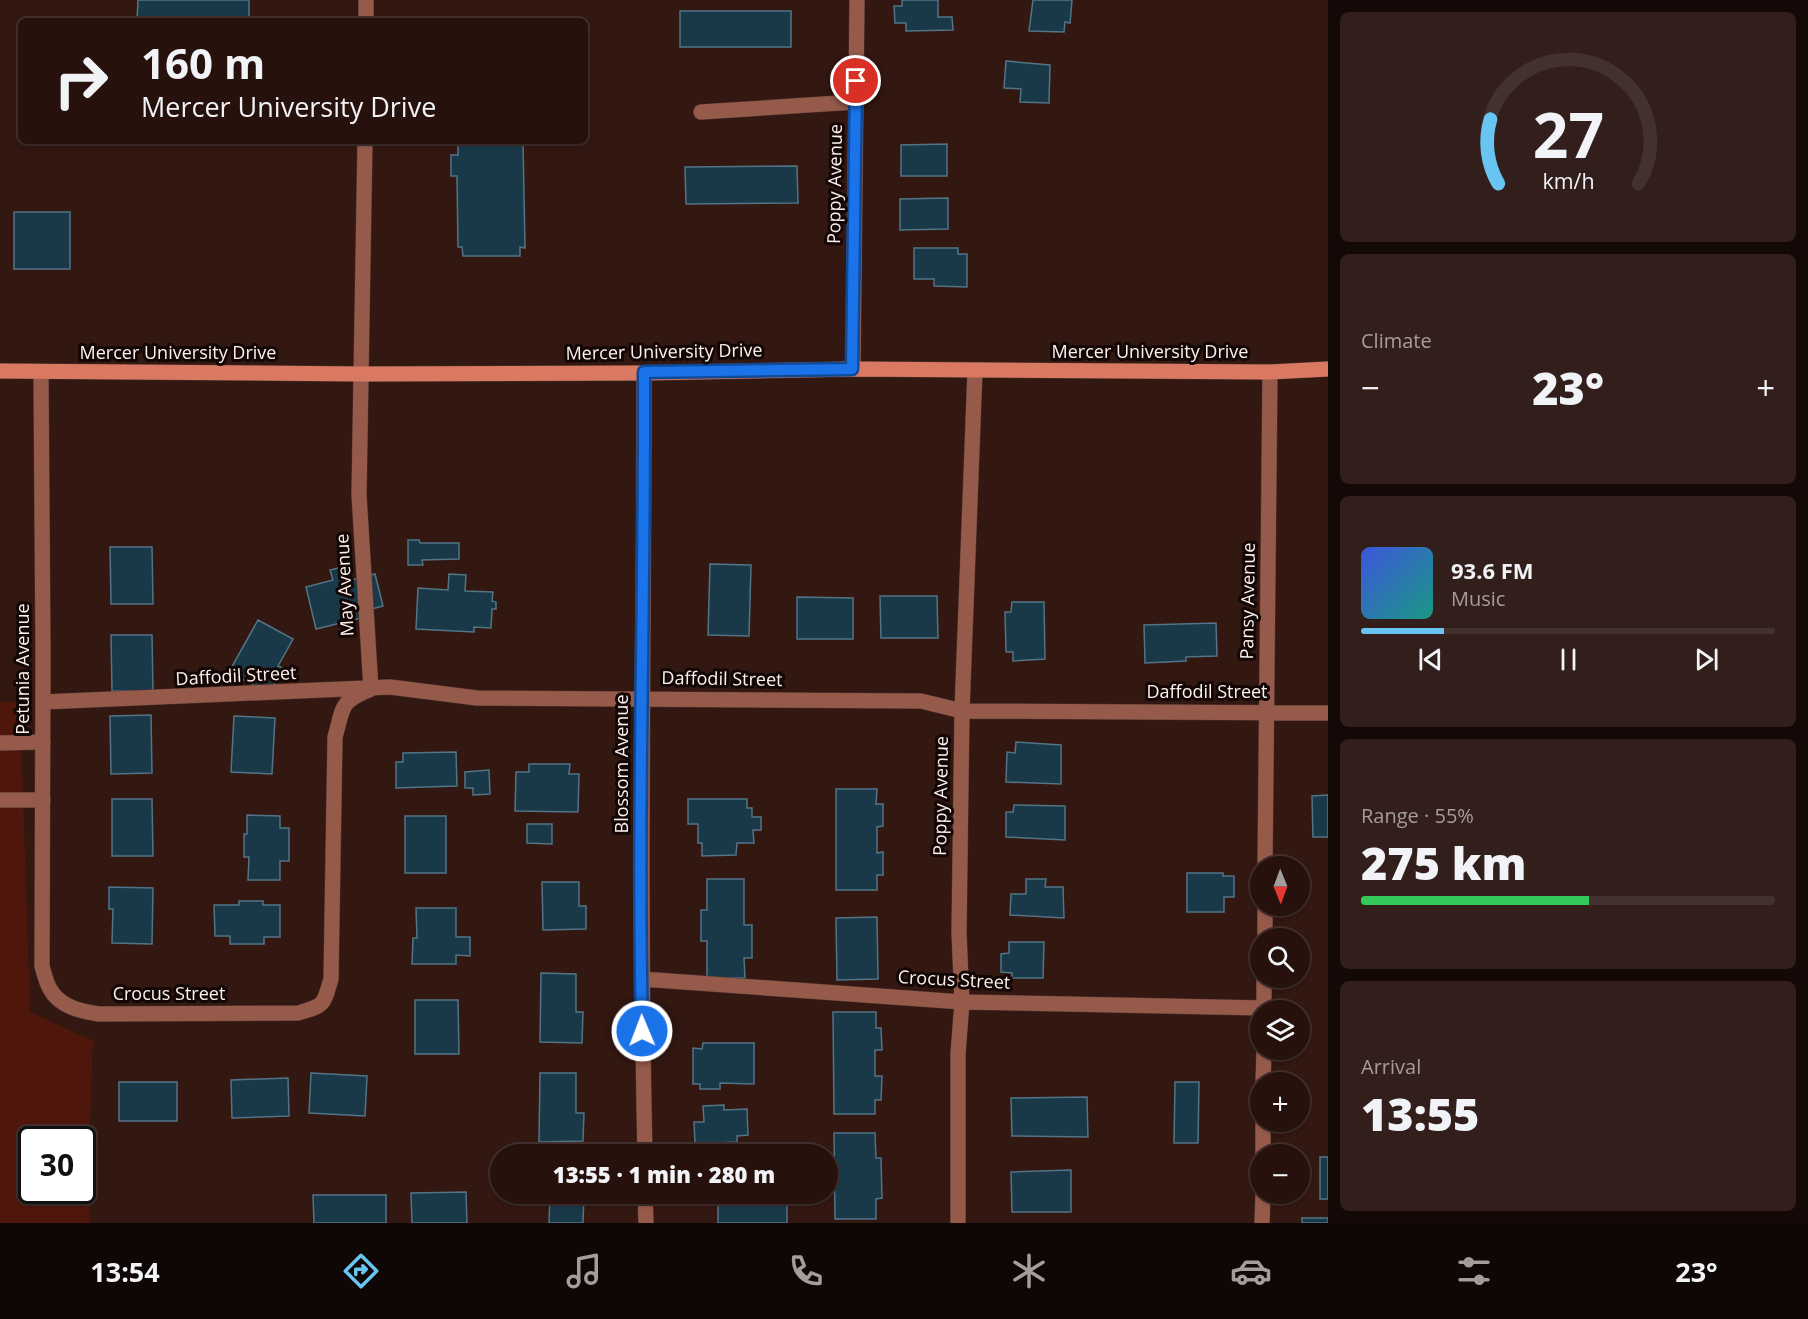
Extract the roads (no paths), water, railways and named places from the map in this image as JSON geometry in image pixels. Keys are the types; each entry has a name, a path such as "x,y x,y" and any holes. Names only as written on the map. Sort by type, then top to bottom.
{"main road":[{"name":"Mercer University Drive","path":"0,372 362,374 852,369 1270,372 1328,369"}],"street":[{"path":"366,0 366,18"},
{"name":"Poppy Avenue","path":"852,369 857,0"},
{"path":"701,112 855,102"},
{"name":"May Avenue","path":"365,144 359,495 371,689"},
{"name":"Poppy Avenue","path":"958,1223 958,1054 962,1002 959,933 962,711 975,370"},
{"name":"Petunia Avenue","path":"41,372 42,966"},
{"name":"Blossom Avenue","path":"644,372 642,979 645,1144"},
{"name":"Pansy Avenue","path":"1265,856 1270,372"},
{"name":"Daffodil Street","path":"43,702 390,687 477,698 921,701 962,711 1328,713"},
{"name":"Crocus Street","path":"42,966 50,989 64,1004 77,1010 99,1014 298,1013 319,1007 326,998 331,979 335,737 344,704 371,689"},
{"path":"0,743 43,742"},
{"path":"0,800 42,800"},
{"name":"Crocus Street","path":"642,979 962,1002 1250,1010"},
{"path":"645,1204 646,1223"},
{"path":"1262,1223 1263,1204"}]}
